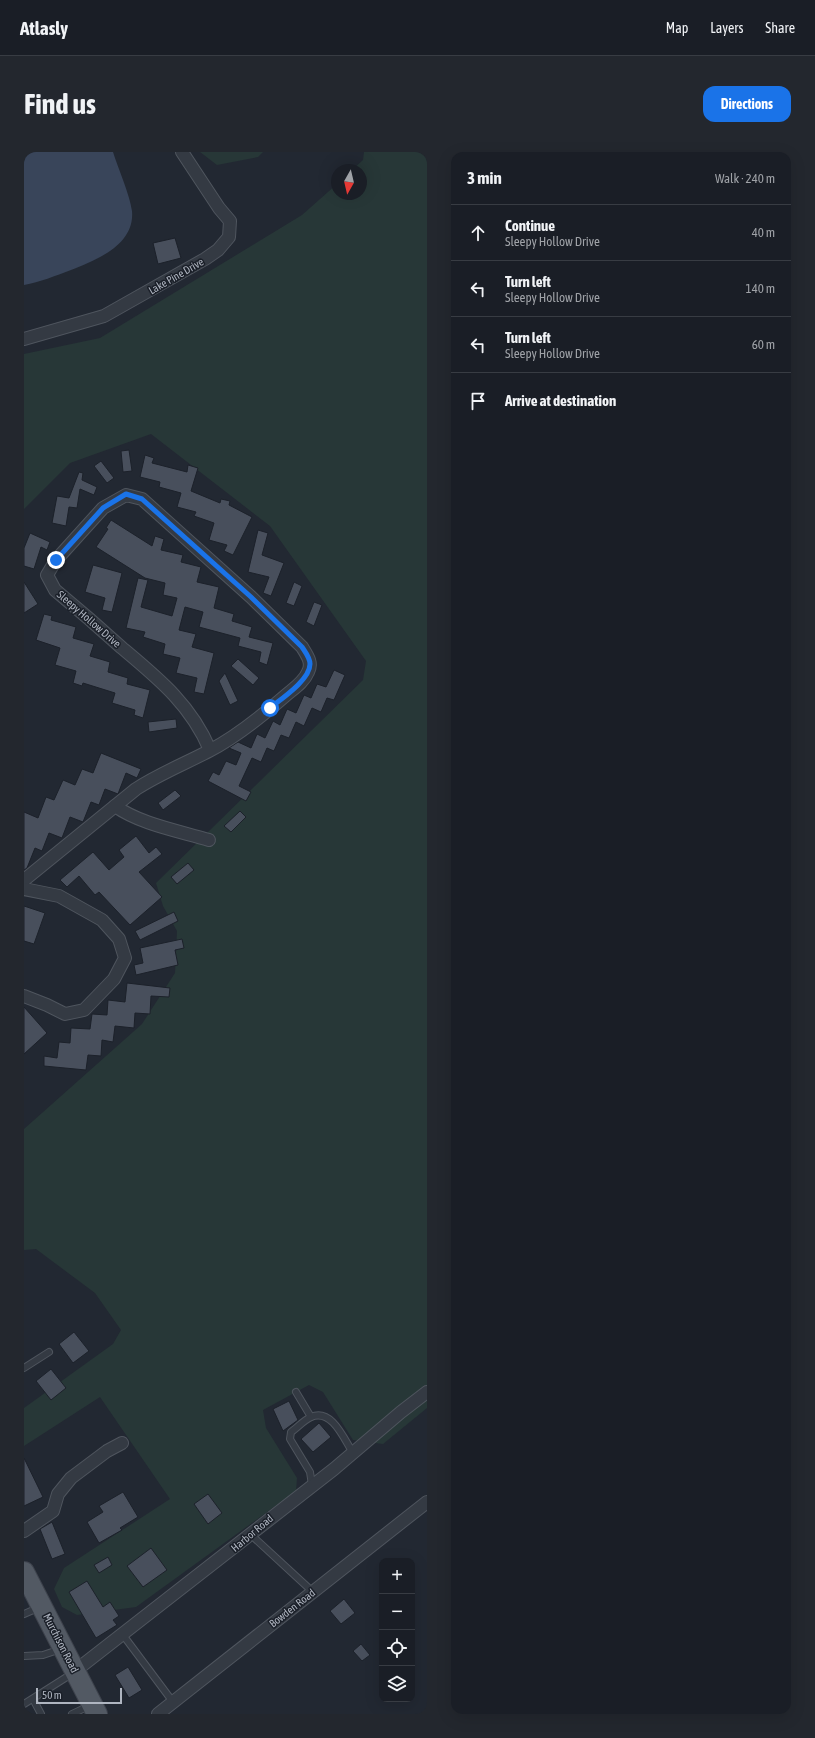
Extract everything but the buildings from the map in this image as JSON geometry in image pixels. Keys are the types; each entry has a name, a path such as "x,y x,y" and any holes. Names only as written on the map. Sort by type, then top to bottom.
{"main road":[{"name":"Murchison Road","path":"24,1572 33,1610 63,1648 95,1709"}],"street":[{"name":"Lake Pine Drive","path":"24,339 104,316 205,259 218,250 229,237 230,221 218,208 182,152"},
{"name":"Sleepy Hollow Drive","path":"24,880 115,806 152,779 210,750 270,708 304,679 309,671 310,663 308,656 302,647 251,597 142,499 126,494 103,508 56,560 47,575 55,590 165,684 187,708 201,730 210,750"},
{"path":"115,806 142,820 209,840"},
{"path":"24,889 59,896 102,920 119,939 125,958 114,979 84,1010 65,1014 24,996"},
{"name":"Harbor Road","path":"75,1671 353,1453 427,1392"},
{"path":"24,1531 53,1511 58,1494 71,1478 107,1451 122,1443"},
{"name":"Bowden Road","path":"158,1714 427,1502"}],"lane":[{"path":"24,1368 49,1352"},
{"path":"296,1392 311,1417"},
{"path":"312,1485 310,1472 292,1443 290,1435 311,1417 320,1415 328,1417 334,1422 353,1453"},
{"path":"250,1534 313,1592"},
{"path":"123,1634 173,1702"},
{"path":"24,1656 43,1655 63,1648"},
{"path":"24,1704 75,1671"},
{"path":"33,1699 41,1714"},
{"path":"72,1714 95,1709"}],"shaded area":[{"path":"200,152 263,152 258,157 217,165"},
{"path":"364,152 427,152 427,1408 383,1444 353,1440 323,1392 309,1385 263,1410 266,1428 297,1478 296,1491 136,1607 77,1615 62,1607 54,1589 64,1568 170,1499 100,1397 24,1446 24,1408 113,1344 121,1330 95,1293 36,1249 24,1250 24,1129 142,1024 175,973 177,931 163,906 156,883 363,680 366,661 270,526 151,434 70,463 24,509 24,354 100,338 302,215 331,189 331,200 367,200 367,164 359,164 363,160"}],"water":[{"path":"24,152 113,152 132,211 131,223 127,233 121,242 112,250 71,270 42,281 24,285"}],"route":[{"path":"56,560 103,508 126,494 142,499 251,597 302,647 308,656 310,663 309,671 304,679 270,708"}]}
